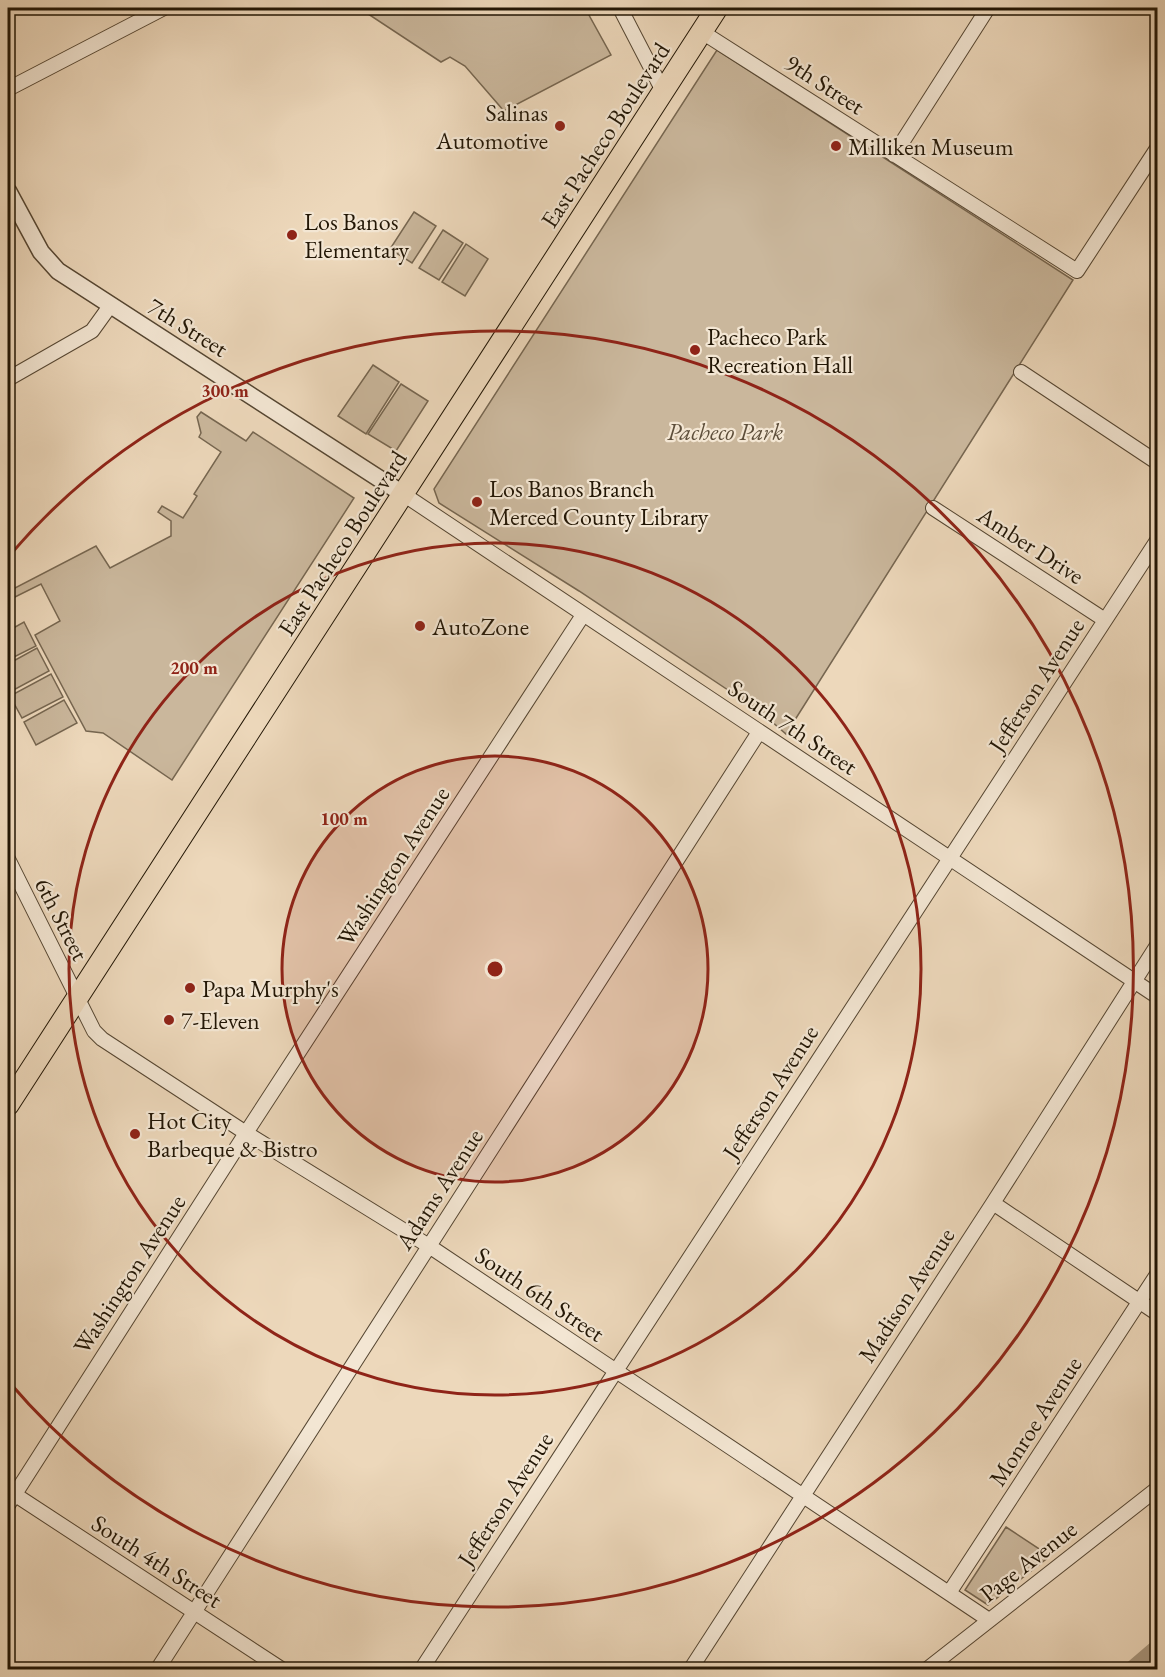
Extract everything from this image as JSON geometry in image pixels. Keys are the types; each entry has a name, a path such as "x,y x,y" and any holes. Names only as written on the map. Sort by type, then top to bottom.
{"highway":[{"name":"East Pacheco Boulevard","path":"8,1105 717,8"}],"street":[{"path":"8,89 164,8"},
{"path":"620,8 663,91"},
{"path":"894,155 988,8"},
{"name":"9th Street","path":"702,32 1077,271 1158,147"},
{"name":"7th Street","path":"8,191 49,263 57,271 403,495"},
{"path":"8,379 92,331 111,306"},
{"path":"1021,372 1158,463"},
{"name":"South 7th Street","path":"403,495 1158,997"},
{"name":"Amber Drive","path":"933,508 1105,620"},
{"name":"Jefferson Avenue","path":"421,1670 1158,539"},
{"name":"Washington Avenue","path":"10,1496 583,615"},
{"name":"Adams Avenue","path":"157,1670 759,732"},
{"name":"6th Street","path":"8,859 77,998"},
{"name":"Madison Avenue","path":"690,1670 1158,944"},
{"name":"South 6th Street","path":"77,998 94,1031 102,1039 246,1133 429,1246 989,1620"},
{"path":"993,1203 1158,1314"},
{"name":"Monroe Avenue","path":"949,1593 1158,1273"},
{"name":"Page Avenue","path":"926,1670 1158,1488"},
{"name":"South 4th Street","path":"10,1496 283,1670"}],"green space":[{"path":"359,8 585,8 611,55 504,111 465,66 450,57 441,62"},
{"name":"Pacheco Park","path":"717,50 1073,280 786,734 761,712 579,591 439,503 434,489"},
{"path":"414,212 436,226 412,263 390,249"},
{"path":"443,230 463,243 439,280 419,268"},
{"path":"466,244 488,259 465,296 442,282"},
{"path":"373,365 399,382 366,434 338,416"},
{"path":"401,384 428,401 396,451 368,434"},
{"path":"201,412 246,441 253,432 354,498 172,780 103,733 86,731 35,635 60,621 41,584 15,597 11,590 96,546 110,568 171,536 171,521 158,512 162,506 183,518 197,496 194,494 221,452 199,437 201,433 197,417"},
{"path":"24,622 36,646 8,660 8,631"},
{"path":"37,648 49,671 8,693 8,664"},
{"path":"51,674 63,697 22,718 10,696"},
{"path":"64,700 77,723 36,745 24,722"},
{"path":"1006,1527 1050,1556 988,1605 965,1590"}],"waterway":[{"path":"1130,1670 1158,1646"}],"place":[{"name":"Salinas Automotive","path":"560,126"},
{"name":"Milliken Museum","path":"836,146"},
{"name":"Los Banos Elementary","path":"292,235"},
{"name":"Pacheco Park Recreation Hall","path":"695,350"},
{"name":"Los Banos Branch Merced County Library","path":"477,502"},
{"name":"AutoZone","path":"420,626"},
{"name":"Papa Murphy's","path":"190,988"},
{"name":"7-Eleven","path":"169,1020"},
{"name":"Hot City Barbeque & Bistro","path":"135,1134"}]}
